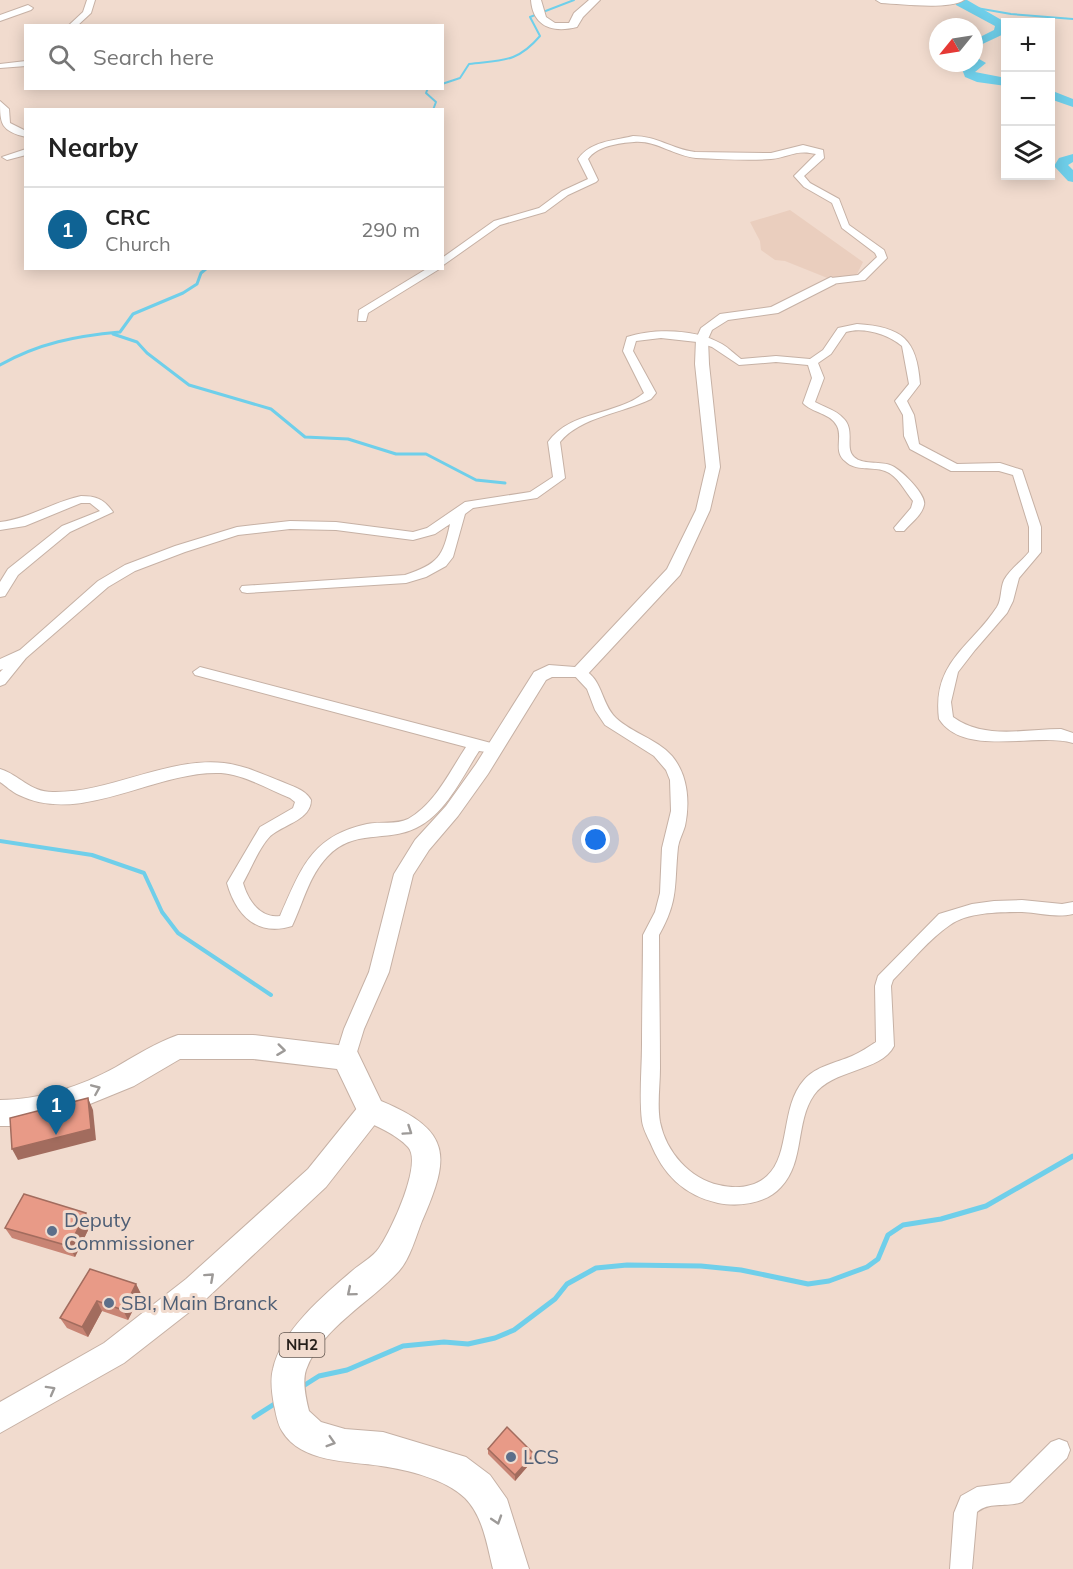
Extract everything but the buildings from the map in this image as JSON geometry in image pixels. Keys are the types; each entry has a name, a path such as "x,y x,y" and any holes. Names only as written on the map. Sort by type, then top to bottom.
{"highway":[{"path":"0,1113 20,1113 53,1106 123,1077 155,1057 178,1047 253,1047 346,1058 371,1110"},
{"name":"NH2","path":"371,1110 390,1118 419,1138 428,1158 424,1183 390,1259 335,1306 305,1340 289,1370 289,1395 294,1420 311,1436 345,1446 383,1449 454,1469 478,1486 495,1511 511,1569"}],"main road":[{"path":"536,0 536,13 541,20 564,26 573,25 578,15 595,0"},
{"path":"881,0 924,2 959,0"},
{"path":"0,1418 114,1353 196,1289 317,1178 371,1110"}],"street":[{"path":"74,24 87,13 91,0"},
{"path":"0,18 28,8"},
{"path":"0,66 24,63"},
{"path":"0,104 5,109 2,116 3,123 12,130 24,133"},
{"path":"444,262 497,223 542,210 565,193 593,180 583,159 589,151 613,142 642,138 681,153 695,155 771,156 803,148 820,152 821,156 816,163 799,176 807,185 836,201 845,226 880,252 882,258 861,278 831,281 774,310 724,317 708,328 702,339 702,364 713,467 703,510 674,571 579,673"},
{"path":"7,157 24,153"},
{"path":"362,319 363,312 433,270"},
{"path":"0,681 25,653 87,596 118,574 220,535 257,528 316,525 413,536 430,531 473,503 525,497 543,490 559,478 554,442 563,431 573,424 598,418 647,398 650,393 628,351 632,339 649,334 702,339 718,346 739,362 776,359 812,362 827,352 839,333 847,328 866,329 898,338 906,345 910,367 916,379 915,385 901,401 911,417 910,441 914,446 955,468 1000,467 1013,470 1022,477 1035,527 1035,552 1011,580 1010,594 1003,608 975,637 957,661 948,679 943,707 946,719 954,727 970,733 1061,734 1073,738"},
{"path":"812,362 818,378 809,403 833,415 842,424 846,430 845,455 853,462 891,469 919,501 917,509 900,528"},
{"path":"0,526 20,524 76,500 93,499 100,502 107,512 66,529 13,572 0,593"},
{"path":"247,589 406,579 428,572 441,565 448,555 459,511"},
{"path":"0,665 25,653"},
{"path":"346,1058 354,1029 379,972 404,874 422,845 452,811 540,676 549,671 579,673 593,682 609,720 655,748 672,766 677,777 676,827 670,845 670,891 661,918 651,935 651,1122 659,1148 669,1163 682,1177 702,1190 726,1196 746,1196 771,1187 784,1168 795,1119 808,1089 821,1076 858,1062 885,1046 883,986 886,976 920,946 938,924 953,916 994,907 1022,906 1062,910 1073,908"},
{"path":"200,672 494,749"},
{"path":"0,774 10,784 32,795 77,798 196,769 220,768 233,770 295,794 303,800 303,805 298,812 265,831 235,883 238,899 264,923 278,925 286,921 318,853 328,845 348,836 368,830 402,828 413,823 432,807 476,744"},
{"path":"961,1569 964,1514 969,1503 978,1497 993,1493 1014,1494 1059,1450"}],"shaded area":[{"path":"790,210 863,262 856,276 840,283 785,261 775,260 761,250 760,241 750,222"}],"waterway":[{"path":"444,83 460,78 469,64 500,61 524,51 540,36 530,17 574,0"},
{"path":"961,0 960,3 1001,24 1000,32 983,40"},
{"path":"965,6 1011,14 1073,19"},
{"path":"969,72 977,78 1001,81"},
{"path":"427,90 426,93 436,102 434,108"},
{"path":"1055,96 1073,103"},
{"path":"1073,158 1064,161 1061,166 1073,178"},
{"path":"0,365 29,351 58,342 120,332 133,314 183,293 197,284 205,270"},
{"path":"113,334 137,342 147,353 189,385 271,409 305,437 348,439 396,454 426,454 476,480 505,483"},
{"path":"0,841 92,855 144,873 162,912 178,933 271,995"},
{"path":"300,1388 319,1376 347,1370 403,1346 444,1342 468,1344 495,1338 514,1330 555,1299 567,1284 596,1268 627,1265 701,1266 741,1270 808,1284 829,1281 867,1267 878,1259 888,1235 903,1225 941,1219 986,1206 1073,1156"},
{"path":"254,1417 276,1403"}],"place":[{"name":"CRC","path":"56,1135"},
{"name":"Deputy Commissioner","path":"52,1231"},
{"name":"SBI, Main Branck","path":"109,1303"},
{"name":"LCS","path":"511,1457"}]}
